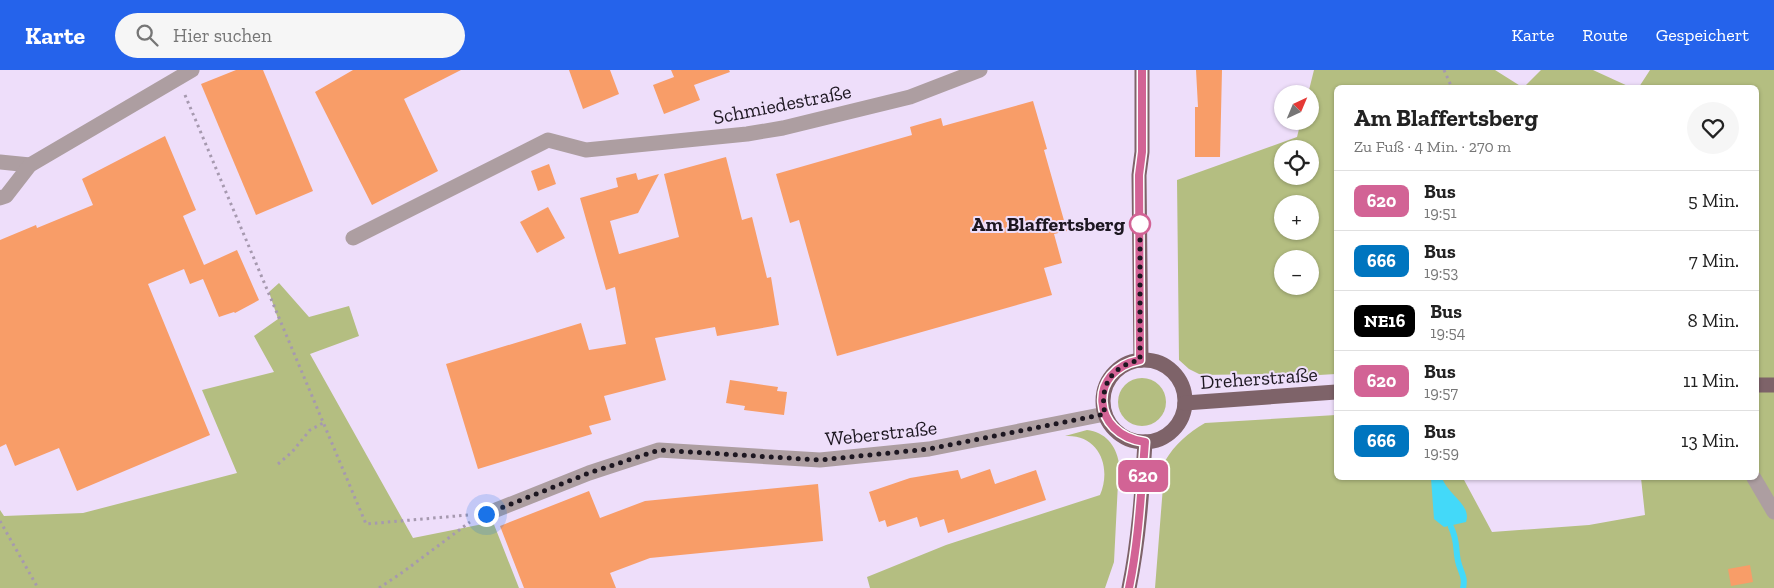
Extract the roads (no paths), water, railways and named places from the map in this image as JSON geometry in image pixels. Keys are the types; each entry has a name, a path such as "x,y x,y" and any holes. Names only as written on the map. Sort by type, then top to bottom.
{"main road":[{"path":"1140,360 1139,175 1142,152 1142,70"},
{"path":"1140,360 1154,362 1167,367 1177,377 1183,390 1184,403 1182,415 1176,426 1168,434 1157,440 1145,442 1132,440 1120,434 1111,426 1105,414 1103,404 1104,393 1110,378 1121,367 1130,362 1140,360"},
{"path":"1759,385 1774,386"},
{"name":"Dreherstraße","path":"1184,403 1334,392"},
{"path":"1129,588 1135,559 1145,442"}],"street":[{"path":"0,198 6,196 30,165 192,70"},
{"name":"Schmiedestraße","path":"352,238 548,140 586,150 747,134 783,128 910,98 980,70"},
{"path":"0,162 30,165"},
{"name":"Weberstraße","path":"486,514 589,473 659,450 820,460 929,449 1105,414"},
{"path":"1755,480 1774,512"}],"water":[{"path":"1431,480 1443,480 1466,510 1466,522 1444,527 1434,519"}],"waterway":[{"path":"1451,527 1456,541 1458,561 1463,577 1463,588"}],"place":[{"name":"Am Blaffertsberg","path":"1140,224"}]}
